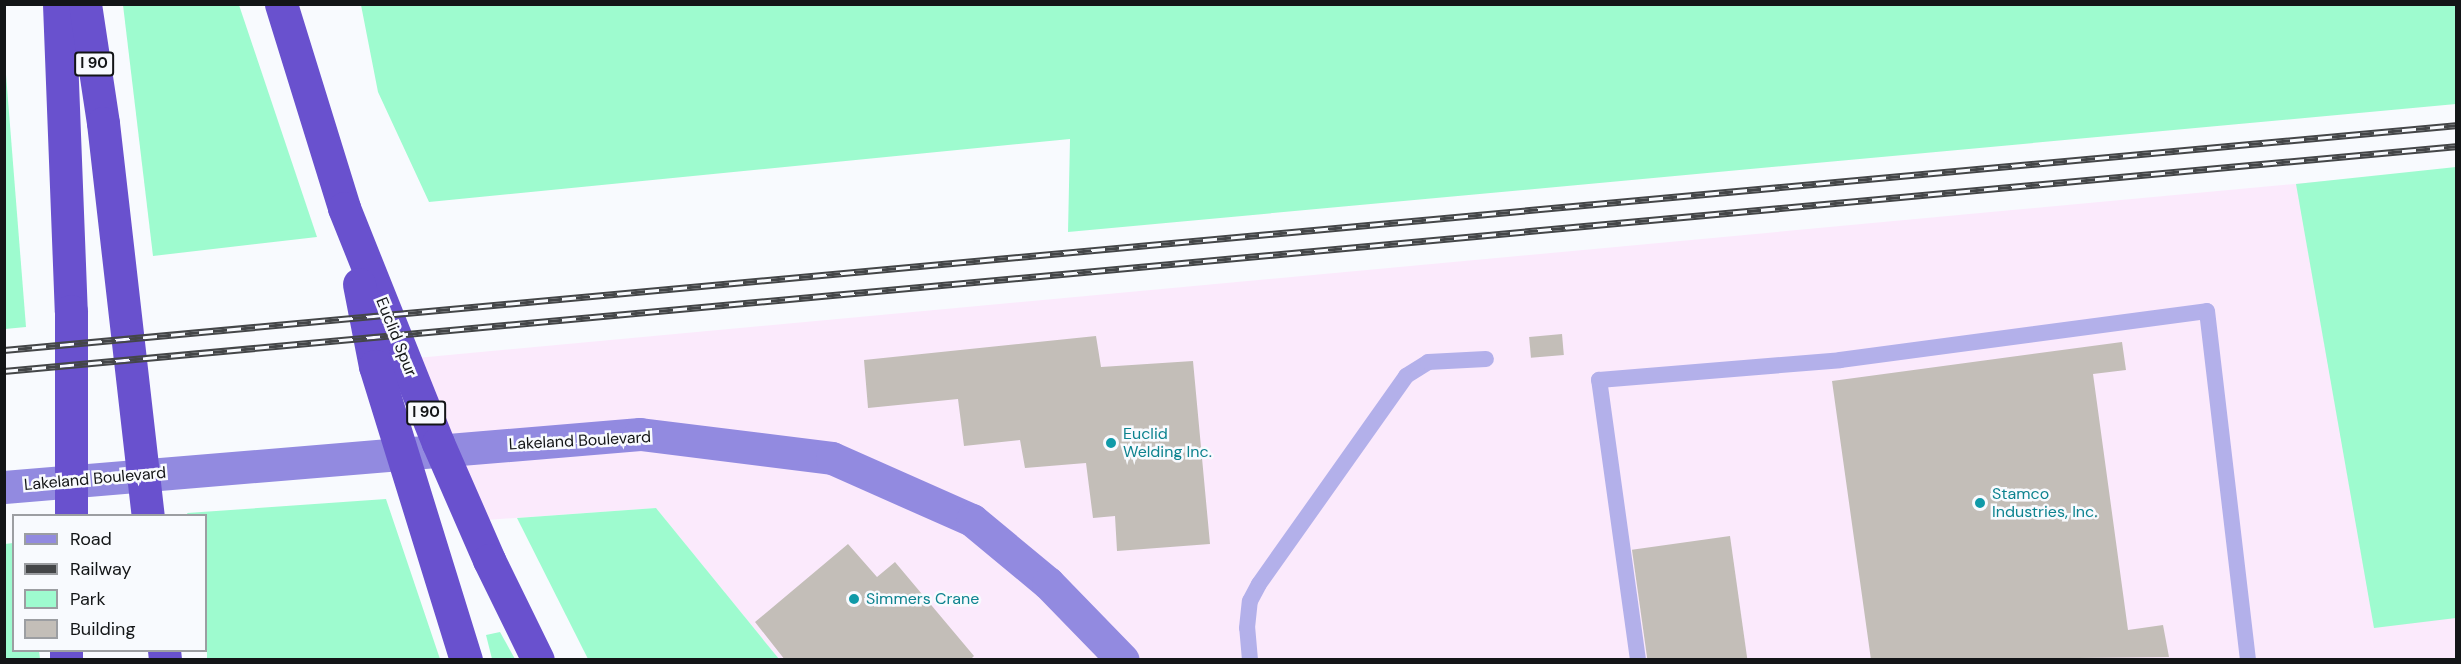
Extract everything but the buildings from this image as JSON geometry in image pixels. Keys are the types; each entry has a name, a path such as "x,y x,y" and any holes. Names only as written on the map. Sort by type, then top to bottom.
{"highway":[{"path":"59,4 71,311 71,514"},
{"name":"I 90","path":"85,4 103,123 148,514"},
{"name":"Euclid Spur","path":"281,4 344,208 438,443 515,615 538,660"},
{"path":"344,208 375,366 466,660"}],"street":[{"name":"Lakeland Boulevard","path":"4,487 640,434 832,458 972,520 1048,583 1123,660"}],"lane":[{"path":"1638,660 1599,380 1840,360 2207,312 2248,660"},
{"path":"1250,660 1247,628 1250,601 1259,584 1406,376 1428,362 1486,358"}],"shaded area":[{"path":"2456,169 2456,659 779,659 656,508 473,521 406,359"}],"green space":[{"path":"2456,4 2456,104 1068,232 1070,139 429,202 378,92 361,5"},
{"path":"123,5 239,5 317,237 153,256"},
{"path":"5,62 26,327 4,329"},
{"path":"2456,167 2456,618 2374,628 2296,184"},
{"path":"386,499 440,659 207,659 207,514 187,513"},
{"path":"656,508 779,659 588,659 517,518"},
{"path":"12,543 12,652 39,652 40,659 5,659 5,544"},
{"path":"500,632 515,659 492,659 486,635"}],"railway":[{"path":"4,350 2456,125"},
{"path":"4,371 2456,146"}],"place":[{"name":"Euclid Welding Inc.","path":"1111,443"},
{"name":"Stamco Industries, Inc.","path":"1980,503"},
{"name":"Simmers Crane","path":"854,599"}]}
